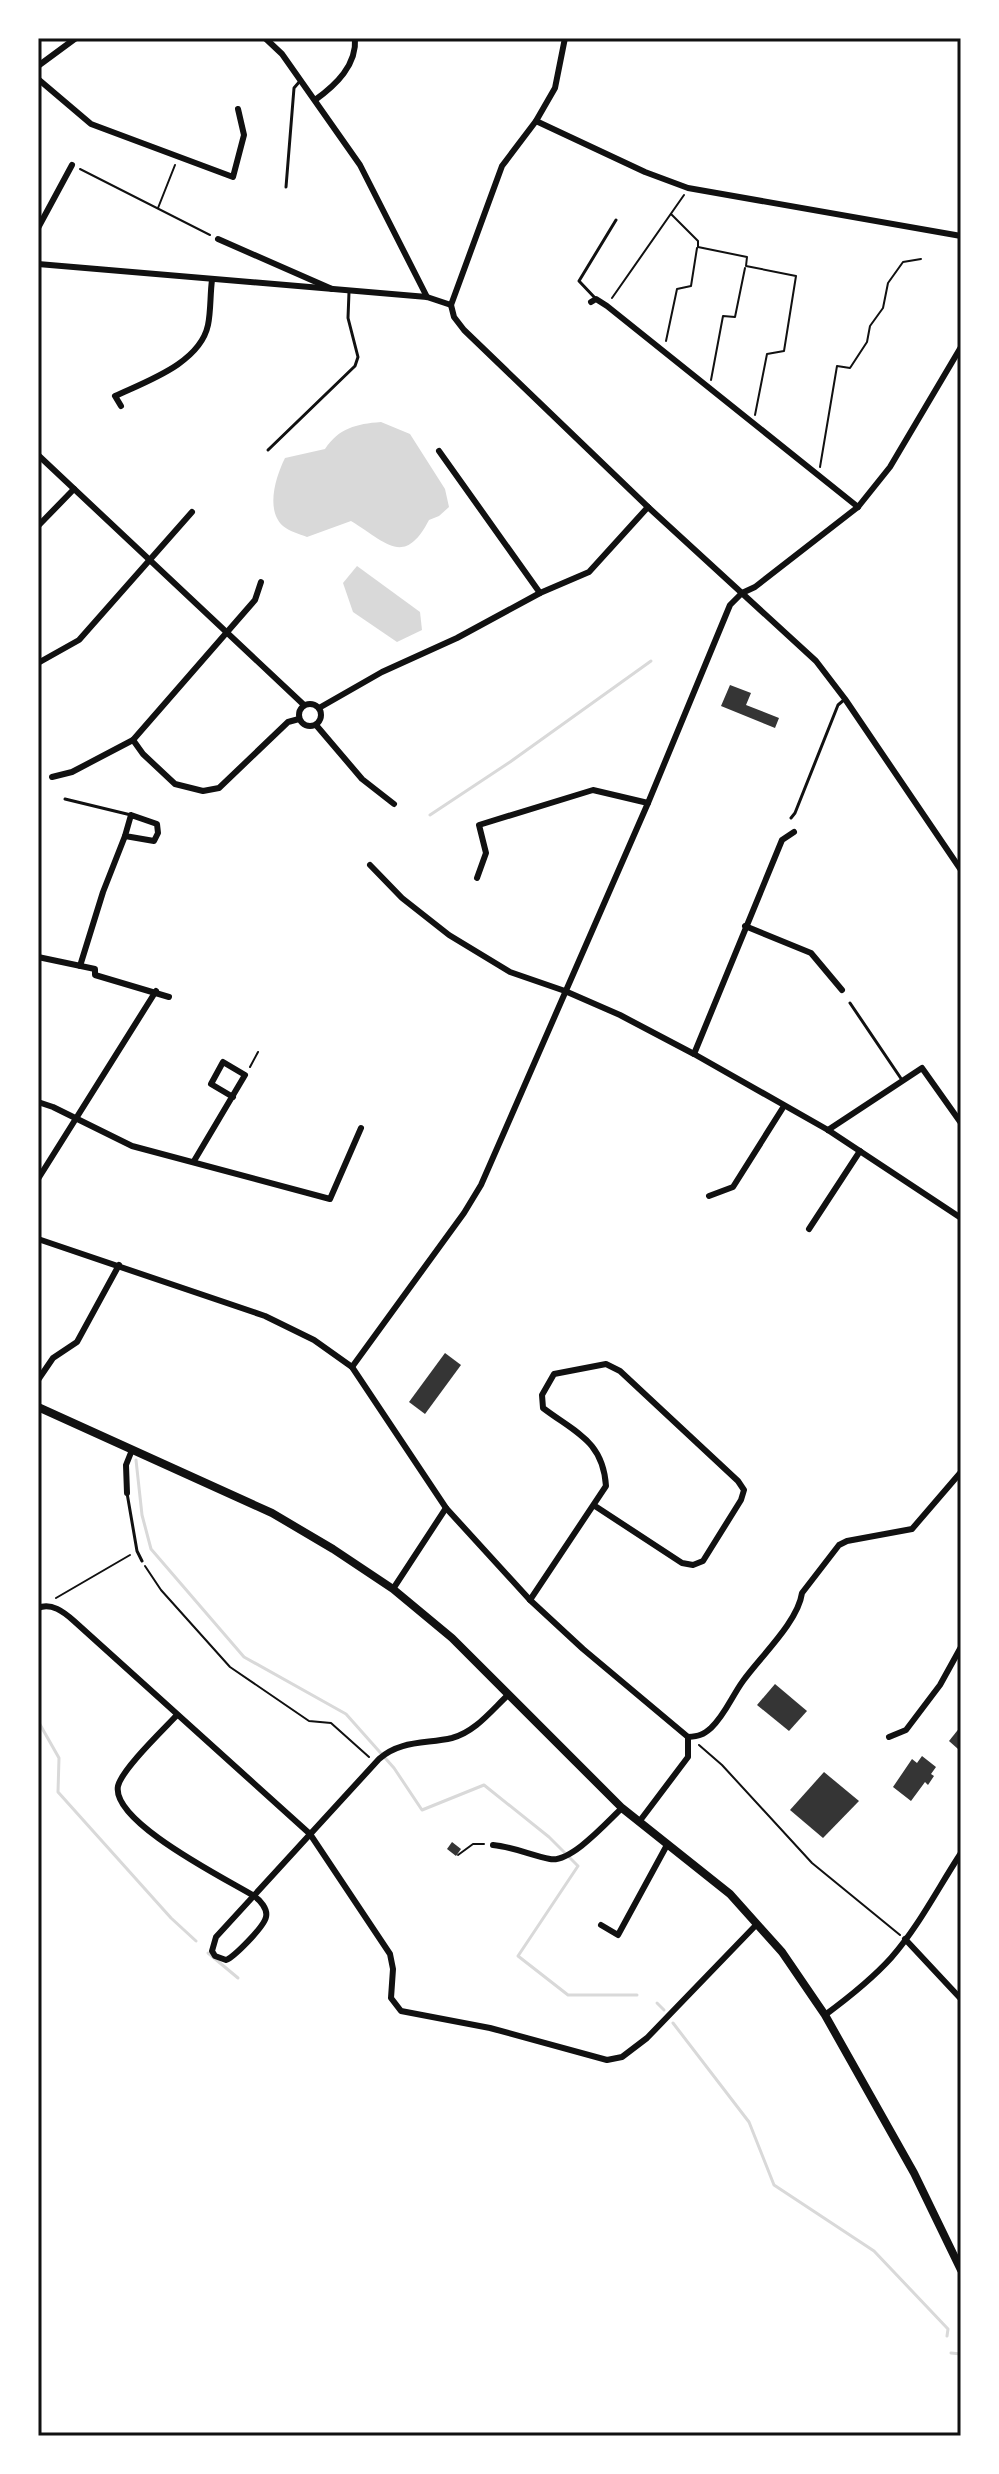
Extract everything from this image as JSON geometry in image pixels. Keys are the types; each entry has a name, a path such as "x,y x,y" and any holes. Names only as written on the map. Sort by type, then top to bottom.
{"main road":[{"path":"38,1407 272,1513 393,1589 452,1638 622,1808 730,1894 782,1952 825,2015 914,2173 961,2270"}],"street":[{"path":"38,66 76,38"},
{"path":"265,38 282,54 360,165 427,297"},
{"path":"315,100 336,85 353,58 355,38"},
{"path":"565,38 555,88 538,118 502,166 451,305 454,317 648,507 816,661 961,870"},
{"path":"38,79 91,124 233,177 244,135 238,109"},
{"path":"538,118 645,172 688,188 961,236"},
{"path":"38,228 72,165"},
{"path":"218,239 335,290"},
{"path":"38,264 427,297 451,305"},
{"path":"121,406 115,396 181,362 203,341 208,324 212,280"},
{"path":"594,300 607,306 664,350 858,507"},
{"path":"352,1367 455,1226 481,1185 648,803 730,605 858,507 890,467 961,347"},
{"path":"439,451 540,593"},
{"path":"38,455 304,705"},
{"path":"38,526 74,489"},
{"path":"319,708 382,672 457,638 540,593 589,572 648,507"},
{"path":"38,663 79,640 192,512"},
{"path":"52,777 72,772 133,740 255,600 261,582"},
{"path":"314,704 319,708 321,719 316,725 306,726 299,719 299,711 304,705 314,704"},
{"path":"133,740 143,754 175,784 203,791 219,788 288,722 299,719"},
{"path":"316,725 362,779 394,804"},
{"path":"477,878 486,853 479,825 593,790 648,803"},
{"path":"80,966 131,815 154,821 159,829 154,841 125,836"},
{"path":"694,1054 782,840 794,832"},
{"path":"370,865 402,898 449,935 510,972 620,1015 694,1054 828,1130 961,1218"},
{"path":"745,926 811,953 842,990"},
{"path":"38,957 95,969 95,975 169,997"},
{"path":"38,1179 153,991"},
{"path":"194,1161 233,1097 245,1075 223,1062 211,1084 233,1097"},
{"path":"828,1130 922,1068 961,1123"},
{"path":"38,1102 132,1146 330,1199 361,1128"},
{"path":"709,1196 733,1187 784,1106"},
{"path":"809,1229 860,1151"},
{"path":"38,1239 279,1322 314,1340 352,1367 446,1508 530,1600 688,1737 702,1736 714,1725 763,1653 770,1649 801,1602 802,1593 839,1545 912,1529 961,1472"},
{"path":"38,1380 53,1358 77,1342 119,1265"},
{"path":"530,1600 606,1486 602,1457 595,1447 543,1408 542,1395 554,1374 606,1364 620,1371 744,1490 741,1500 703,1561 693,1565 682,1563 595,1506"},
{"path":"127,1493 126,1465 132,1450"},
{"path":"393,1589 446,1508"},
{"path":"41,1606 64,1613 74,1621 310,1834 390,1954 393,1969 391,1998 396,2008 406,2013 490,2028 607,2060 622,2057 647,2038 757,1924"},
{"path":"889,1737 906,1730 940,1685 961,1647"},
{"path":"177,1715 125,1773 118,1786 119,1796 125,1809 155,1836 254,1896 260,1900 265,1920 234,1956 226,1960 220,1959 212,1951 216,1937 254,1896 377,1761 392,1750 454,1737 478,1724 508,1695"},
{"path":"639,1822 688,1757 688,1737"},
{"path":"493,1845 553,1860 560,1859 575,1851 622,1808"},
{"path":"601,1925 618,1935 667,1845"},
{"path":"825,2015 890,1959 961,1853"},
{"path":"905,1939 961,1999"}],"lane":[{"path":"286,187 294,88 301,80"},
{"path":"594,300 579,281 616,220"},
{"path":"268,450 355,366 358,357 348,318 350,291"},
{"path":"791,818 838,705 845,699"},
{"path":"65,799 131,815"},
{"path":"850,1003 902,1080"},
{"path":"127,1493 137,1551 142,1561"}],"path":[{"path":"158,209 179,157"},
{"path":"72,165 218,239"},
{"path":"607,306 688,188"},
{"path":"664,350 677,289 691,286 698,247 698,241 671,214"},
{"path":"698,247 747,257 735,317 723,316 710,388"},
{"path":"818,476 837,366 850,368 867,342 870,326 883,308 888,283 903,262 921,259"},
{"path":"746,266 796,276 784,351 767,354 754,422"},
{"path":"245,1075 258,1052"},
{"path":"41,1606 137,1551"},
{"path":"142,1561 161,1590 230,1667 309,1721 336,1726 377,1761"},
{"path":"688,1737 722,1765 812,1863 905,1939"},
{"path":"458,1855 473,1844 493,1845"}],"shaded area":[{"path":"381,422 410,434 445,489 449,507 429,520 420,535 403,547 384,543 351,521 307,537 283,526 274,511 273,502 278,474 285,458 325,449 336,436 349,428"},
{"path":"357,566 420,612 422,630 397,642 353,612 343,583"}],"building":[{"path":"730,685 751,693 746,705 779,718 775,728 721,706"},
{"path":"445,1353 461,1365 425,1414 409,1402"},
{"path":"775,1684 807,1711 789,1731 757,1705"},
{"path":"961,1726 961,1745 958,1749 949,1741"},
{"path":"922,1756 936,1767 931,1774 934,1776 928,1785 925,1782 911,1801 893,1787 912,1759 917,1763"},
{"path":"824,1772 859,1801 823,1838 790,1810"},
{"path":"452,1842 461,1849 456,1856 447,1849"}],"waterway":[{"path":"430,815 651,661"},
{"path":"136,1460 142,1515 151,1549 244,1657 346,1714 394,1768 422,1810 484,1785 549,1837 578,1866 518,1956 568,1995 637,1995"},
{"path":"38,1721 59,1758 58,1792 171,1918 196,1941"},
{"path":"208,1953 238,1978"},
{"path":"657,2003 664,2010"},
{"path":"673,2023 749,2122 774,2185 874,2251 948,2329 947,2336"},
{"path":"951,2353 961,2354"}]}
